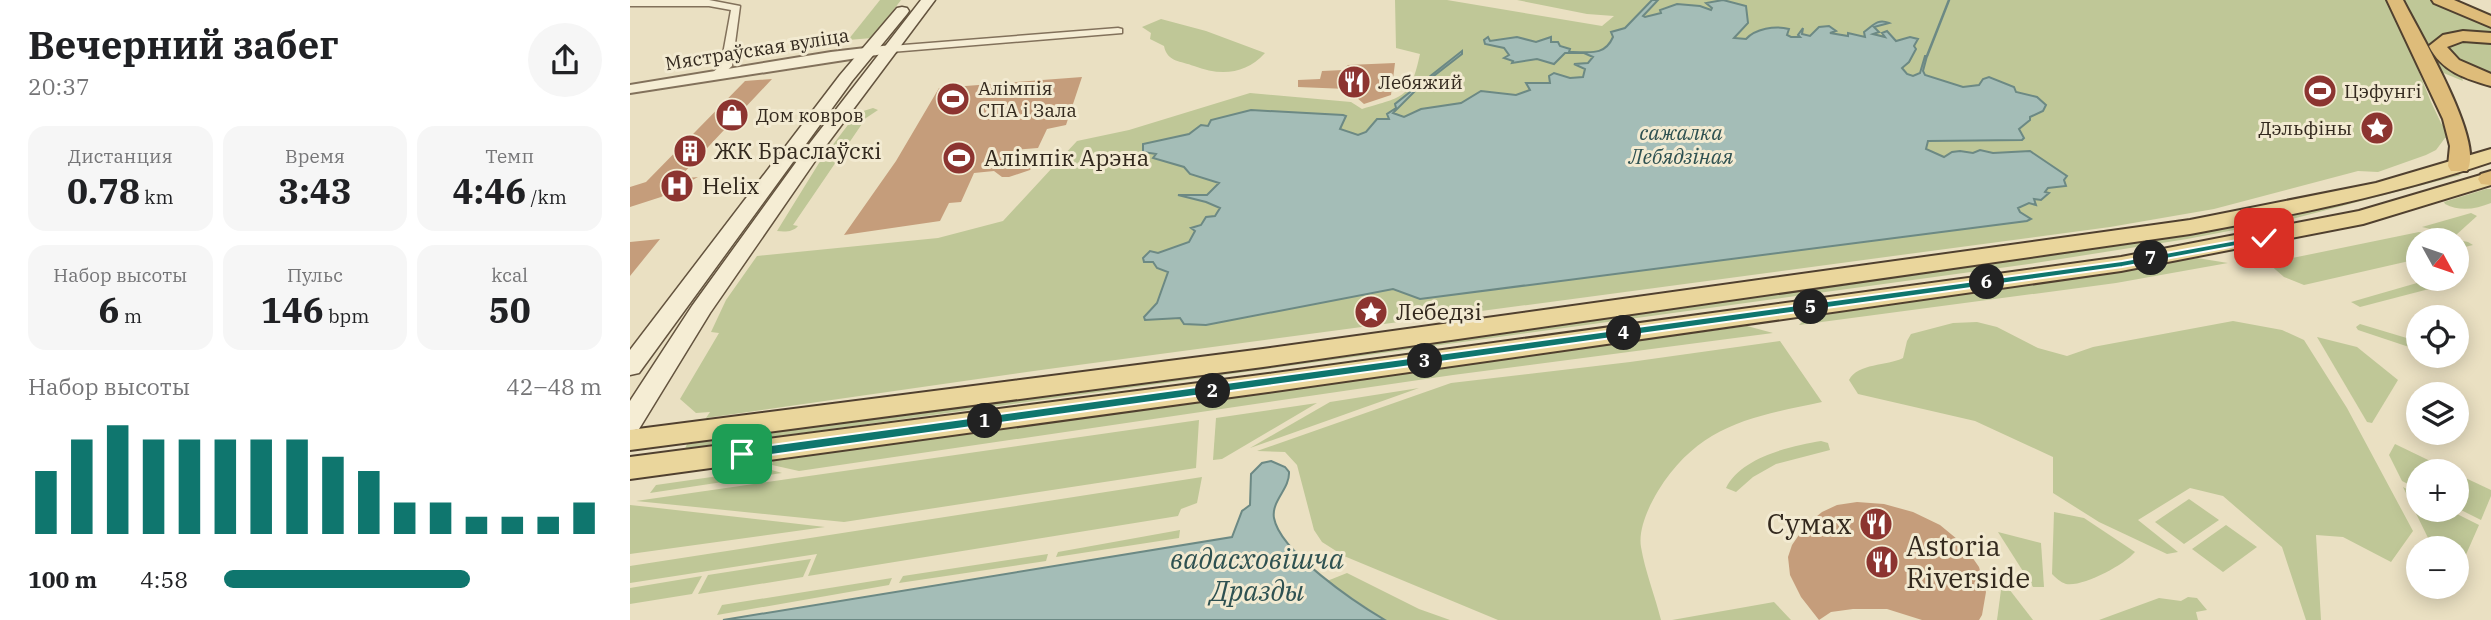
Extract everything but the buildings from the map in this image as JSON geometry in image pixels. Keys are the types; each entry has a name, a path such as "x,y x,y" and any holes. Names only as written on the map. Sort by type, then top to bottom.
{"highway":[{"path":"2395,0 2453,120 2460,146 2459,166"},
{"path":"2440,0 2491,22"},
{"path":"2459,0 2491,14"},
{"path":"2491,38 2456,36 2447,38 2438,46 2446,58 2457,66 2491,80"}],"main road":[{"path":"630,367 910,0"},
{"path":"630,422 700,311 816,147 928,0"},
{"path":"630,440 1263,358 2098,241 2293,208 2459,166 2491,155"},
{"path":"630,468 1240,387 2122,264 2282,235 2363,217 2490,178"}],"street":[{"path":"630,3 709,3 736,8 726,66 717,74"},
{"path":"891,49 1118,31"},
{"name":"Мястраўская вуліца","path":"630,89 891,49"}],"green space":[{"path":"880,0 901,0 872,38 848,40"},
{"path":"1395,0 1447,0 1602,26 1614,16 1587,14 1517,0 2390,0 2431,102 2441,123 2454,139 2445,138 2436,150 2378,172 2358,171 2214,209 2110,227 1041,370 706,418 710,412 696,413 680,399 719,333 711,332 726,300 757,256 938,238 1003,221 1077,141 1129,130 1250,93 1351,102 1362,109 1397,98 1409,88 1420,54 1396,48"},
{"path":"2404,0 2430,0 2491,28 2491,37 2443,36 2436,39 2433,47 2475,80 2462,78 2463,81 2441,72"},
{"path":"1161,19 1206,31 1265,53 1249,66 1232,72 1213,71 1180,62 1168,55 1164,46 1150,39 1151,33 1142,27"},
{"path":"2459,39 2491,40 2491,78 2457,62 2446,46"},
{"path":"873,108 878,110 866,118 793,225 798,226 789,231 777,231 819,163 857,113"},
{"path":"2456,173 2461,175 2292,219 2029,264 685,449 687,444 2187,235 2359,199"},
{"path":"2491,189 2491,203 2485,205 2462,209 2444,202"},
{"path":"2471,213 2477,216 2464,228 2422,227"},
{"path":"2406,235 2406,262 2304,285 2284,277 2268,263"},
{"path":"2197,258 2228,263 2116,283 1799,325 1810,314"},
{"path":"2406,286 2406,291 2421,291 2360,307 2351,302"},
{"path":"2233,321 2282,330 2304,340 2347,408 2413,531 2406,536 2406,541 2391,562 2343,537 2316,535 2321,620 2306,620 2282,547 2223,496 2190,488 2138,520 2178,552 2167,554 2099,522 2053,493 2053,457 1975,421 1858,394 1849,380 1866,368 1903,358 1911,334 1953,323 1977,322 1997,327 2038,348 2067,356 2093,347"},
{"path":"2360,324 2406,338 2406,346 2358,330 2356,327"},
{"path":"1747,326 1773,333 1453,375 799,471 772,465 773,460 915,438"},
{"path":"2317,337 2357,347 2398,380 2372,423 2367,422"},
{"path":"1780,341 1822,402 1772,413 1729,427 1691,451 1674,469 1651,504 1640,540 1661,620 1498,620 1344,556 1322,542 1314,530 1297,465 1285,452 1257,451 1451,383"},
{"path":"1419,388 1250,448 1330,402"},
{"path":"1317,403 1222,459 1213,460 1216,418"},
{"path":"1199,420 1196,468 844,522 636,501"},
{"path":"1821,441 1828,443 1830,450 1776,464 1753,477 1736,492 1726,488 1733,477 1755,461 1782,450"},
{"path":"2395,444 2426,459 2406,459 2406,483 2402,481 2389,455"},
{"path":"768,469 782,473 650,493 656,485"},
{"path":"1202,477 1197,503 1181,509 1178,516 808,576 817,554 630,583 630,566"},
{"path":"2469,480 2491,490 2481,520 2469,514"},
{"path":"2189,499 2219,520 2184,544 2155,522"},
{"path":"630,505 649,507 825,527 630,554"},
{"path":"2054,512 2084,518 2135,552 2113,569 2092,579 2066,584 2052,574"},
{"path":"2469,520 2479,525 2469,548 2469,536 2427,536 2420,522"},
{"path":"2226,525 2257,547 2223,572 2192,549"},
{"path":"1180,530 1179,538 1056,557 1058,552"},
{"path":"1998,532 2041,543 2044,587 2033,587"},
{"path":"1048,554 1046,561 899,583 903,576"},
{"path":"811,559 803,577 698,594 708,575"},
{"path":"1347,573 1419,609 1450,620 1385,620 1327,581"},
{"path":"702,576 692,594 630,604 630,588"},
{"path":"892,578 889,585 717,615 722,605"},
{"path":"2009,589 2033,620 1997,620 2001,590"},
{"path":"2188,597 2197,598 2207,610 2196,612 2198,620 2099,620 2159,598 2181,601"},
{"path":"1774,602 1791,620 1672,620"}],"water":[{"name":"сажалка Лебядзіная","path":"1652,0 1658,0 1643,16 1645,17 1661,13 1660,10 1677,4 1711,10 1706,3 1723,0 1746,6 1748,23 1734,38 1746,39 1760,30 1778,27 1789,29 1787,35 1791,37 1800,37 1798,35 1803,28 1802,34 1810,36 1819,27 1829,26 1836,31 1830,33 1865,37 1864,32 1875,23 1889,23 1874,27 1879,32 1873,34 1885,37 1882,33 1887,31 1896,41 1910,37 1918,39 1909,62 1902,68 1907,74 1913,76 1920,73 1927,56 1923,71 1925,75 1963,87 1979,85 1983,79 1989,77 2014,87 2016,92 2037,97 2046,105 2043,111 2030,117 2019,129 2024,138 2022,140 1928,141 1926,149 1944,157 1960,151 2030,151 2067,176 2064,180 2066,186 2048,188 2045,192 2049,193 2041,200 2034,199 2036,205 2029,203 2018,208 2031,219 2027,221 1420,299 1393,289 1206,325 1184,324 1180,318 1145,320 1144,317 1157,303 1168,272 1157,268 1153,262 1144,262 1143,258 1150,251 1158,253 1189,242 1195,231 1191,228 1201,225 1206,217 1215,216 1220,208 1178,195 1207,195 1219,183 1190,174 1184,167 1153,158 1156,154 1143,152 1143,144 1189,134 1201,125 1208,126 1211,120 1251,110 1343,115 1346,116 1340,129 1358,135 1366,132 1377,119 1389,119 1387,114 1396,108 1395,104 1462,51 1462,54 1417,89 1393,113 1404,117 1421,109 1461,103 1481,91 1516,95 1530,90 1526,83 1550,83 1549,76 1554,73 1570,78 1583,77 1585,69 1574,64 1588,63 1593,57 1584,53 1565,53 1554,64 1537,59 1512,63 1513,61 1504,58 1509,55 1504,48 1485,44 1484,40 1488,37 1490,41 1517,37 1536,42 1551,37 1551,42 1558,42 1560,46 1570,49 1569,52 1600,51 1609,44 1613,37 1611,32 1625,28"},
{"name":"вадасховішча Дразды","path":"1271,461 1285,467 1289,472 1287,484 1275,506 1274,518 1279,531 1304,561 1356,602 1385,620 723,620 1232,537 1242,511 1250,505 1251,474 1262,463"}],"waterway":[{"path":"1927,56 1949,0"}],"place":[{"name":"Лебяжий","path":"1354,82"},
{"name":"Цэфунгі","path":"2320,91"},
{"name":"Алімпія СПА і Зала","path":"953,99"},
{"name":"Дом ковров","path":"732,115"},
{"name":"Дэльфіны","path":"2377,128"},
{"name":"ЖК Браслаўскі","path":"690,151"},
{"name":"Алімпік Арэна","path":"959,158"},
{"name":"Helix","path":"677,186"},
{"name":"Лебедзі","path":"1371,312"},
{"name":"Сумах","path":"1876,524"},
{"name":"Astoria Riverside","path":"1882,562"}],"route":[{"path":"742,454 2122,264 2264,238"}]}
